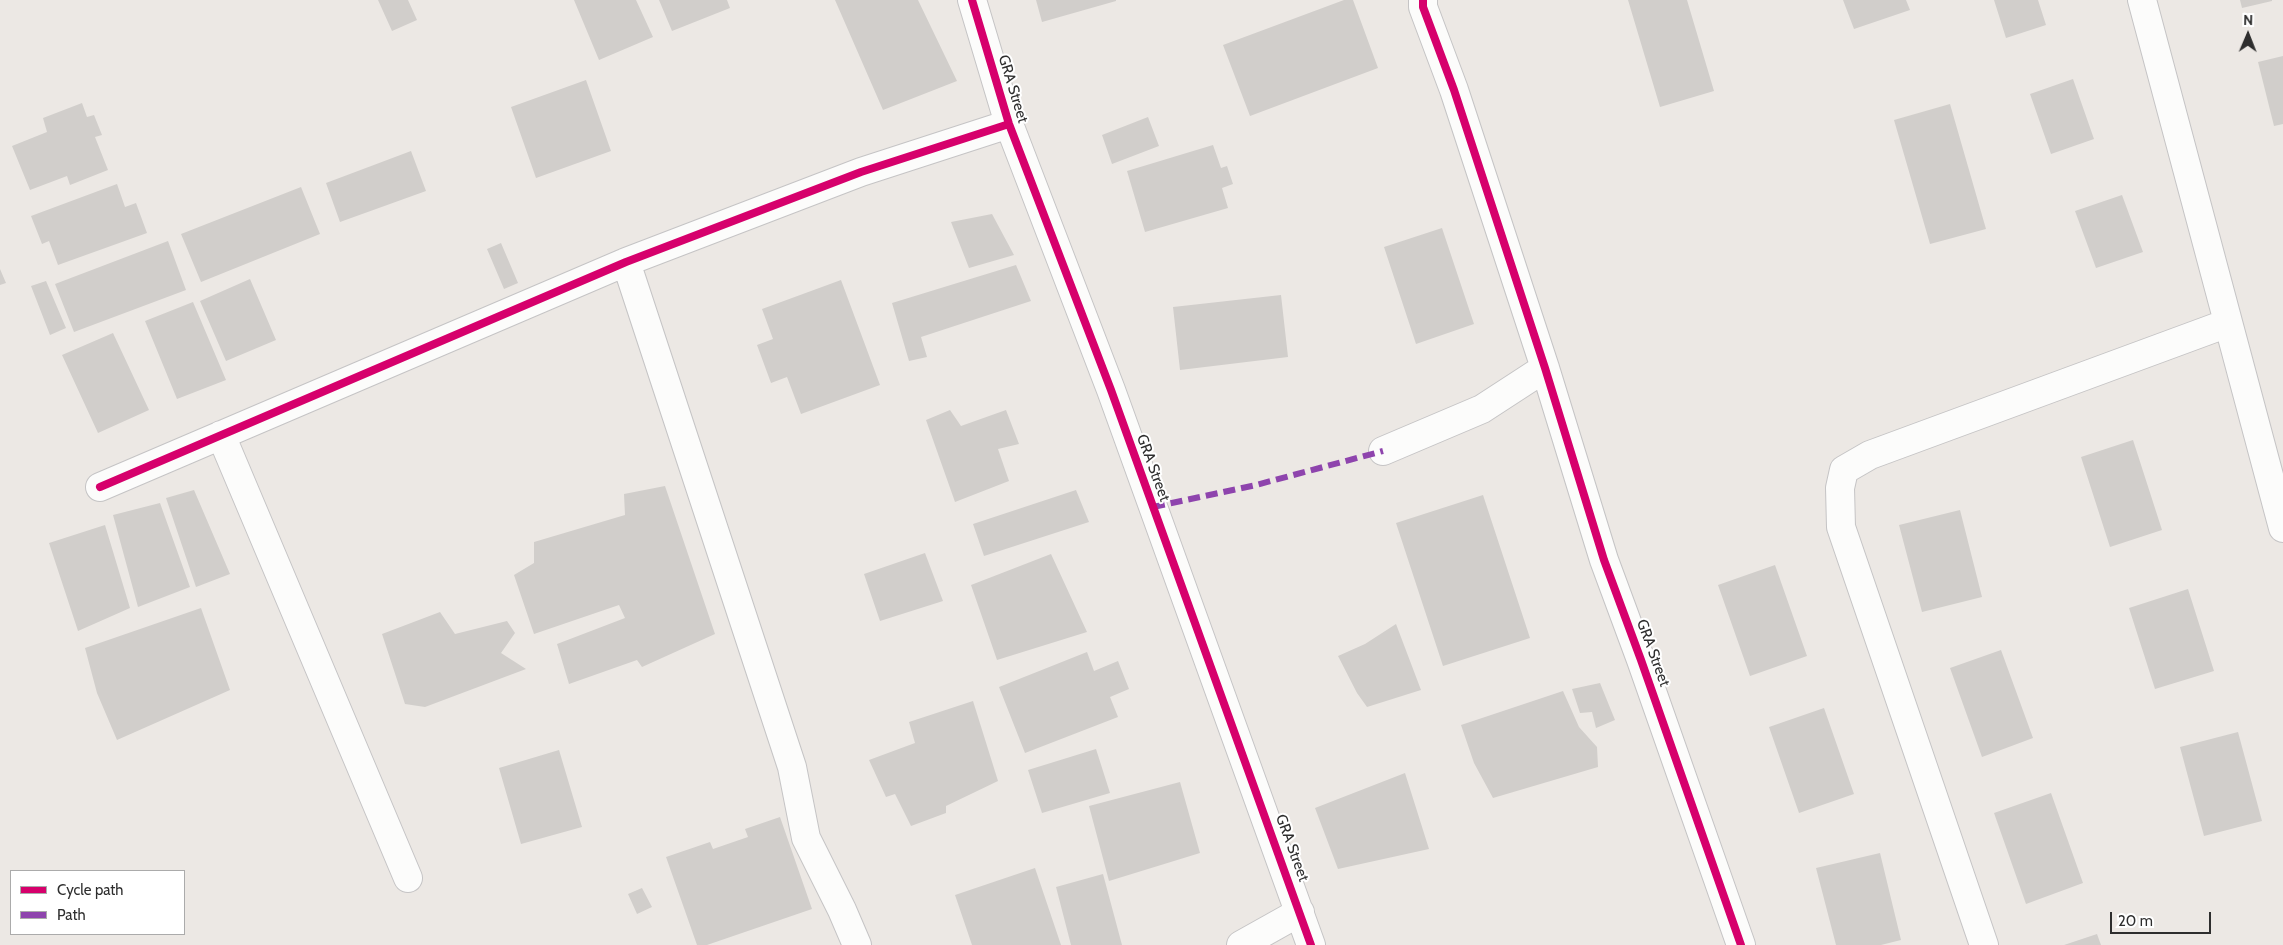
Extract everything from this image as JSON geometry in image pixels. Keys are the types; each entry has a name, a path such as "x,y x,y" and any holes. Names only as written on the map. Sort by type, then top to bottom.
{"street":[{"name":"GRA Street","path":"972,0 1009,124 1111,390 1311,945"},
{"name":"GRA Street","path":"1423,0 1423,7 1454,90 1545,368 1604,560 1642,660 1741,945"},
{"path":"2142,0 2283,528"},
{"path":"100,487 626,262 861,172 1009,124"},
{"path":"626,262 792,767 806,838 842,910 856,945"},
{"path":"1984,945 1841,527 1840,488 1844,470 1870,455 2228,323"},
{"path":"1382,451 1482,409 1545,368"},
{"path":"221,435 408,878"},
{"path":"1241,945 1300,912"}],"building":[{"path":"378,0 408,0 417,20 392,31"},
{"path":"574,0 636,0 653,37 599,60"},
{"path":"659,0 727,0 730,8 672,31"},
{"path":"835,0 918,0 957,81 883,110"},
{"path":"1036,0 1116,0 1116,1 1042,22"},
{"path":"1344,0 1353,0 1378,68 1250,116 1223,45"},
{"path":"1628,0 1687,0 1714,91 1660,107"},
{"path":"1843,0 1906,0 1910,10 1854,29"},
{"path":"1994,0 2038,0 2046,25 2006,38"},
{"path":"2240,0 2272,0 2272,1 2242,8"},
{"path":"2283,56 2283,124 2274,126 2258,62"},
{"path":"2073,79 2094,139 2051,154 2030,94"},
{"path":"586,80 611,151 536,178 511,107"},
{"path":"82,103 87,117 94,115 102,135 95,137 108,170 70,185 67,176 30,190 12,146 47,132 43,118"},
{"path":"1950,104 1986,229 1930,244 1894,120"},
{"path":"1148,117 1159,146 1112,164 1102,135"},
{"path":"1213,145 1221,168 1227,166 1233,184 1222,188 1228,208 1145,232 1127,171"},
{"path":"411,151 426,191 340,222 326,183"},
{"path":"117,184 125,207 136,203 147,233 58,265 49,241 42,244 31,216"},
{"path":"301,187 320,234 201,282 181,234"},
{"path":"2122,195 2143,252 2096,268 2075,211"},
{"path":"992,214 1014,255 969,268 951,222"},
{"path":"1442,228 1474,324 1416,344 1384,247"},
{"path":"168,241 186,290 74,332 55,284"},
{"path":"501,243 518,283 504,289 487,249"},
{"path":"1016,265 1031,301 921,337 927,357 909,361 892,303"},
{"path":"0,269 6,283 0,285"},
{"path":"250,279 276,340 226,361 200,301"},
{"path":"841,280 880,385 801,414 787,377 771,383 757,345 773,339 762,309"},
{"path":"46,281 66,328 50,335 31,286"},
{"path":"1281,295 1288,357 1180,370 1173,307"},
{"path":"193,302 226,380 177,399 145,321"},
{"path":"113,333 149,410 98,433 62,355"},
{"path":"950,410 961,426 1006,410 1019,444 998,449 1009,481 955,502 926,420"},
{"path":"2133,440 2162,530 2110,547 2081,457"},
{"path":"665,486 715,634 642,667 637,660 569,684 557,644 625,618 619,605 534,634 514,575 534,563 534,542 625,515 624,494"},
{"path":"194,490 230,574 196,587 166,498"},
{"path":"1076,490 1089,522 984,556 973,524"},
{"path":"1483,495 1530,638 1443,666 1396,523"},
{"path":"160,503 190,587 138,607 113,515"},
{"path":"1960,510 1982,597 1922,612 1899,525"},
{"path":"105,525 130,608 78,631 49,543"},
{"path":"925,553 943,601 880,621 864,574"},
{"path":"1051,554 1087,632 997,660 971,585"},
{"path":"1775,565 1807,656 1750,676 1718,585"},
{"path":"2188,589 2214,671 2155,689 2129,608"},
{"path":"201,608 230,690 117,740 97,693 85,648"},
{"path":"440,612 455,634 507,621 515,633 501,653 526,669 425,707 405,704 382,634"},
{"path":"1396,624 1421,690 1367,707 1357,693 1338,656 1365,644"},
{"path":"2001,650 2033,738 1982,757 1950,668"},
{"path":"1087,652 1094,671 1118,661 1129,689 1110,697 1118,717 1025,753 999,687"},
{"path":"1600,683 1615,720 1596,728 1592,712 1580,713 1572,689"},
{"path":"1563,691 1579,727 1597,747 1598,767 1493,798 1474,763 1461,725"},
{"path":"973,701 998,781 946,806 946,813 911,826 895,794 886,797 869,760 915,743 909,722"},
{"path":"1824,708 1854,794 1799,813 1769,727"},
{"path":"2238,732 2262,821 2204,836 2180,747"},
{"path":"1096,749 1110,793 1042,813 1028,770"},
{"path":"559,750 582,827 521,844 499,768"},
{"path":"1405,773 1429,849 1338,869 1315,808"},
{"path":"1180,782 1200,853 1109,881 1089,806"},
{"path":"2051,793 2083,883 2026,904 1994,813"},
{"path":"780,817 812,909 707,945 697,945 666,857 710,842 713,849 748,837 745,829"},
{"path":"1880,853 1901,940 1881,945 1836,945 1816,868"},
{"path":"1035,868 1061,945 972,945 955,895"},
{"path":"1103,874 1122,945 1071,945 1056,887"},
{"path":"642,888 652,907 637,914 628,894"},
{"path":"2097,934 2101,945 2064,945"}],"marked path":[{"path":"1153,507 1256,485 1383,451"}],"cycle path":[{"path":"972,0 1009,124 1111,390 1311,945"},
{"path":"1423,0 1423,7 1454,90 1545,368 1604,560 1741,945"},
{"path":"100,487 626,262 861,172 1009,124"}]}
